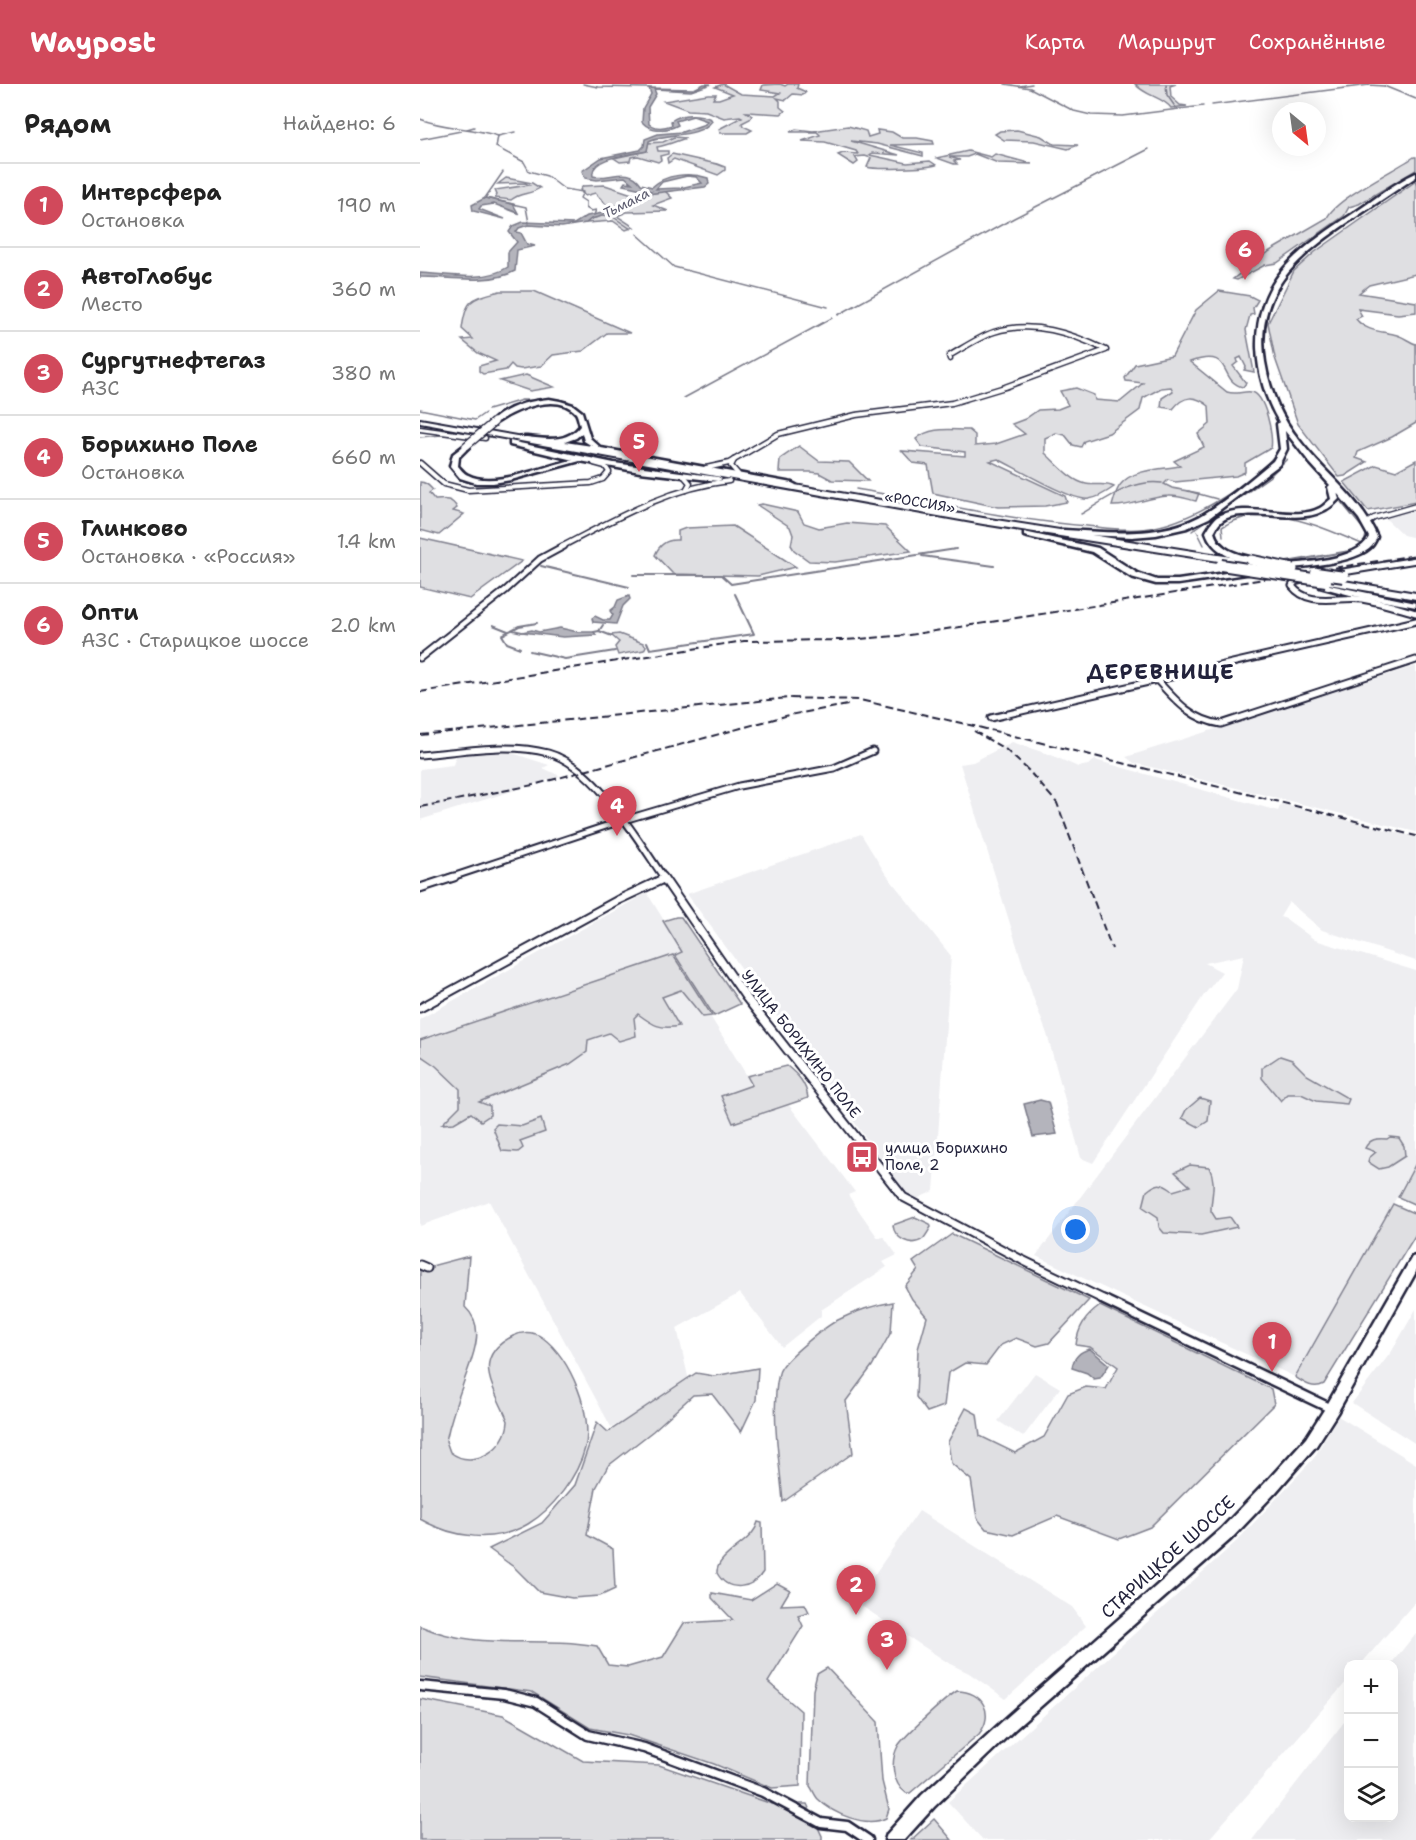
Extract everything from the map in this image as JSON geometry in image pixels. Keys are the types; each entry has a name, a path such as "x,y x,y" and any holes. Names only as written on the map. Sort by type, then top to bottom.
{"highway":[{"name":"«РОССИЯ»","path":"420,421 717,479 1325,583 1416,596"},
{"name":"«РОССИЯ»","path":"420,428 514,440 662,464 1028,531 1250,562 1416,589"}],"main road":[{"path":"1028,531 1124,536 1177,529 1206,516 1271,468 1283,454 1285,441 1279,418 1267,390 1260,343 1261,317 1271,291 1303,250 1416,174"},
{"path":"594,460 579,460 498,481 468,478 458,472 454,464 458,453 494,422 518,408 550,403 575,408 580,414 589,441 607,451"},
{"path":"1028,531 1095,550 1138,577 1168,583 1356,554 1366,549 1373,541 1367,523 1305,454 1279,418"},
{"path":"550,441 572,438 579,434 584,426"},
{"path":"514,440 550,441 738,474 804,489"},
{"path":"514,440 541,451 684,476 717,479"},
{"path":"541,451 550,460 541,469"},
{"path":"1283,454 1292,452 1305,454"},
{"path":"629,455 662,464"},
{"path":"1250,562 1218,546 1210,535 1214,524 1223,518 1242,513 1296,515 1319,512 1330,506 1335,499 1329,482"},
{"path":"1325,583 1350,593 1416,605"},
{"name":"СТАРИЦКОЕ ШОССЕ","path":"893,1840 928,1801 1010,1724 1226,1534 1311,1442 1416,1261"}],"street":[{"path":"706,468 735,460 767,438 778,434 856,415 952,403 1005,387 1106,350 1082,338 1036,326 994,332 949,356 950,359"},
{"path":"420,428 485,438"},
{"path":"420,435 435,432"},
{"path":"420,463 444,483 468,490 585,484 599,481 608,474 608,470 602,465 579,460"},
{"path":"735,460 731,466 738,474"},
{"path":"684,476 691,485 685,491"},
{"path":"420,658 506,590 540,559 661,497 714,482 729,481"},
{"path":"1367,523 1374,518 1416,506"},
{"path":"1416,560 1298,581 1292,586 1299,595 1312,599 1361,599 1416,613"},
{"path":"991,718 1416,621"},
{"path":"1158,680 1189,714 1221,724 1416,660"},
{"name":"УЛИЦА БОРИХИНО ПОЛЕ","path":"420,755 510,748 550,754 582,772 617,808 663,879 745,996 903,1197 1022,1260 1332,1409"},
{"path":"420,888 624,820 739,786 834,768 873,751"},
{"path":"420,1008 618,900 663,879"},
{"path":"420,1686 504,1694 536,1702 588,1735 644,1748 763,1792 821,1823 847,1826 868,1840"}],"shaded area":[{"path":"723,84 741,94 775,96 780,93 761,90 763,85 780,84 785,86 798,84 797,88 806,92 803,95 793,94 786,100 777,98 780,101 780,107 785,111 781,114 746,112 752,116 742,123 743,126 752,130 747,133 720,133 719,129 742,117 740,116 724,118 706,111 688,110 664,101 708,94 716,94 713,99 719,99 733,94 715,87"},
{"path":"1135,84 1176,84 1170,86 1171,97 1180,105 1187,106 1171,108"},
{"path":"848,126 866,131 868,137 878,134 877,130 892,132 902,138 933,141 934,144 890,145 923,153 923,156 877,144 851,141 899,155 872,153 870,155 907,163 930,161 936,165 913,168 872,168 867,167 871,158 865,156 855,157 858,162 854,165 838,155 858,154 856,151 825,142 802,141 820,135 817,132 790,132 796,129 813,131"},
{"path":"1017,130 1041,136 1054,144 1078,145 1068,149 1034,141 1004,140 995,134 1000,131"},
{"path":"674,137 686,138 657,147 658,151 668,151 668,154 660,156 661,160 658,162 638,156 631,157 630,161 620,162 614,158 647,151 648,143 663,142"},
{"path":"968,151 991,157 995,154 1032,164 998,163 975,154 967,157 949,157 960,160 954,161 957,164 937,158"},
{"path":"672,154 717,164 725,167 725,170 718,175 674,159 668,163 667,158"},
{"path":"1416,157 1416,170 1359,204 1349,207 1344,216 1277,263 1265,265 1237,280 1233,279 1270,251 1327,218 1341,202"},
{"path":"506,178 532,183 540,188 511,200 495,198 497,195 495,190 529,185 525,183 498,184"},
{"path":"1416,181 1416,274 1369,285 1359,293 1416,302 1416,312 1398,314 1358,309 1362,316 1356,319 1370,329 1397,335 1416,344 1416,423 1358,452 1356,458 1367,462 1345,476 1339,477 1298,424 1275,358 1268,323 1294,271 1315,252"},
{"path":"605,185 632,194 644,192 626,200 616,208 610,208 595,193 585,196 580,190 583,186"},
{"path":"665,191 672,198 653,205 668,211 627,212 617,216 634,227 626,230 613,221 586,223 591,219 620,211 626,204 647,194"},
{"path":"500,291 534,291 630,333 607,333 583,351 553,355 541,366 521,369 511,364 506,370 483,374 479,371 479,366 496,361 478,353 462,340 473,339 462,329 464,319 468,305 472,301"},
{"path":"1219,291 1250,296 1258,300 1253,308 1254,314 1250,315 1246,330 1254,372 1244,370 1246,367 1241,357 1237,359 1238,362 1233,366 1246,383 1243,387 1235,384 1220,362 1214,359 1190,362 1227,392 1256,394 1267,416 1272,442 1271,448 1245,463 1245,472 1236,476 1175,482 1168,480 1164,484 1172,488 1199,493 1196,501 1168,496 1112,506 1118,489 1126,479 1149,470 1180,466 1174,461 1204,447 1198,434 1210,424 1209,406 1190,398 1181,401 1173,409 1161,407 1162,398 1173,391 1171,387 1161,388 1143,398 1140,410 1109,433 1084,441 1081,447 1073,445 1065,435 1056,433 1045,438 1045,453 1069,476 1086,484 1114,487 1089,499 1081,499 1058,490 998,459 990,461 1065,496 1067,502 1045,506 998,507 933,493 928,465 913,463 902,451 965,456 965,452 922,447 916,439 934,430 969,430 975,435 975,446 996,444 1025,434 1012,424 1038,410 1058,409 1068,405 1060,391 1076,388 1094,395 1095,400 1120,402 1143,383 1126,381 1125,378 1135,364 1172,356 1196,310"},
{"path":"526,375 554,387 530,391 500,381"},
{"path":"799,446 819,461 849,462 868,481 832,480 819,473 811,472 779,472 780,459"},
{"path":"1416,460 1416,502 1368,511 1344,482 1376,465 1396,471"},
{"path":"420,482 426,483 433,490 429,493 435,500 450,501 457,508 453,511 464,514 439,535 420,530"},
{"path":"762,504 798,512 804,523 819,528 847,523 885,526 911,551 835,562 809,561 791,545 793,535 790,527 757,505"},
{"path":"1416,508 1416,538 1403,535 1384,517"},
{"path":"733,526 796,567 758,576 673,574 655,555 663,543 678,540 678,531 686,528"},
{"path":"420,538 522,561 470,599 420,587"},
{"path":"619,634 643,643 646,646 644,650 618,655 615,647 619,642 611,635"},
{"path":"1416,666 1416,832 1134,763 1126,757"},
{"path":"1012,742 1078,767 1088,765 1095,760 1278,811 1281,804 1416,837 1416,961 1322,930 1289,902 1280,917 1315,940 1416,971 1416,1163 1295,1377 1036,1256 1237,989 1244,955 1205,963 1222,972 1204,995 1093,1163 1081,1158 1047,1034 1033,997 960,764 973,762"},
{"path":"509,752 549,765 543,768 560,776 420,820 420,769 453,765 457,753"},
{"path":"861,834 885,873 951,956 934,1191 912,1201 687,894"},
{"path":"647,893 683,951 673,956 752,1084 734,1122 788,1104 855,1192 848,1195 878,1238 884,1237 897,1255 883,1262 887,1267 821,1310 821,1316 782,1347 740,1293 677,1328 689,1381 629,1420 611,1427 489,1201 420,1226 420,1019"},
{"path":"681,917 740,1004 714,1016 675,955 682,952 663,921"},
{"path":"673,955 712,1016 703,1017 681,990 662,997 679,1026 657,1026 638,1014 634,1018 636,1036 619,1041 609,1033 588,1040 587,1052 570,1064 479,1102 490,1106 490,1115 481,1121 471,1113 454,1123 442,1124 460,1106 460,1089 436,1066 420,1055 420,1040"},
{"path":"1280,1056 1292,1060 1307,1075 1349,1099 1347,1104 1316,1101 1301,1094 1288,1094 1281,1101 1262,1078 1262,1068"},
{"path":"787,1066 801,1080 808,1098 733,1123 721,1096 752,1085 747,1076"},
{"path":"1200,1098 1210,1101 1208,1121 1199,1127 1182,1118 1186,1110"},
{"path":"541,1119 545,1132 520,1141 523,1148 518,1152 502,1151 493,1128 497,1124 522,1126"},
{"path":"1399,1138 1404,1146 1405,1156 1388,1167 1379,1169 1368,1162 1376,1152 1365,1148 1374,1140"},
{"path":"1416,1163 1416,1205 1398,1197"},
{"path":"1190,1165 1209,1167 1213,1184 1211,1211 1216,1219 1230,1217 1237,1227 1201,1235 1164,1233 1159,1227 1158,1217 1143,1207 1147,1191 1154,1186 1160,1184 1173,1191 1190,1186 1175,1172"},
{"path":"1393,1204 1416,1214 1416,1234 1324,1384 1312,1386 1305,1383 1295,1377"},
{"path":"915,1217 930,1224 931,1227 923,1239 918,1242 908,1242 896,1234 893,1225"},
{"path":"952,1234 1089,1300 1049,1343 1037,1346 1016,1338 1001,1345 986,1365 965,1363 948,1373 944,1406 927,1412 916,1397 918,1349 927,1317 912,1299 905,1286 918,1270 913,1262"},
{"path":"469,1256 465,1307 476,1325 476,1346 449,1428 446,1441 450,1452 459,1457 479,1458 496,1448 502,1440 508,1421 492,1386 489,1364 492,1354 500,1345 521,1333 540,1336 562,1359 578,1388 586,1420 587,1435 582,1459 555,1501 528,1524 502,1534 488,1536 446,1531 420,1519 420,1269"},
{"path":"893,1302 891,1332 872,1366 846,1401 853,1453 783,1502 775,1403 776,1387 782,1367 806,1343 834,1323 859,1311"},
{"path":"1100,1306 1271,1389 1274,1404 1150,1527 1119,1539 1057,1516 1013,1535 986,1529 977,1518 971,1480 951,1463 948,1442 966,1408 977,1414 980,1436 1015,1453 1044,1437 1068,1394 1086,1387 1106,1389 1118,1367 1090,1347 1076,1345 1083,1323"},
{"path":"1416,1309 1416,1444 1352,1403 1392,1351"},
{"path":"758,1368 756,1400 741,1432 712,1394 693,1395 653,1431 608,1466 596,1488 587,1535 613,1549 615,1589 600,1596 572,1598 539,1592 515,1568 489,1549 542,1523 575,1485 597,1422 608,1432 696,1373 714,1376"},
{"path":"1035,1373 1060,1388 1023,1437 998,1421"},
{"path":"1338,1416 1416,1464 1416,1601 1364,1660 1344,1660 1344,1685 1208,1840 983,1840 948,1802 1237,1541 1314,1458"},
{"path":"919,1511 1072,1607 1086,1626 1006,1699 969,1673 950,1664 860,1605 865,1598 860,1595"},
{"path":"758,1522 762,1523 763,1572 759,1578 747,1585 727,1584 717,1573 718,1566 749,1536"},
{"path":"777,1583 790,1590 781,1605 805,1604 809,1612 798,1615 803,1626 768,1682 801,1711 800,1786 772,1788 714,1764 628,1735 590,1728 532,1692 420,1677 420,1626 465,1639 597,1646 608,1665 628,1667 663,1657 684,1623 733,1620 712,1598 712,1593 751,1600"},
{"path":"1416,1633 1416,1840 1252,1840 1344,1722 1344,1822 1398,1822 1398,1660 1394,1660"},
{"path":"827,1668 878,1722 882,1781 889,1809 886,1818 878,1821 850,1818 832,1810 818,1799 810,1786 813,1690 817,1674"},
{"path":"957,1691 966,1692 980,1699 986,1712 984,1726 979,1734 910,1793 906,1793 895,1778 893,1765 898,1746 926,1717"},
{"path":"420,1699 503,1715 583,1761 659,1765 772,1804 807,1804 822,1840 420,1840"},
{"path":"934,1819 952,1840 911,1840"}],"water":[{"name":"Тьмака","path":"704,84 711,84 691,91 654,89 656,94 648,107 649,124 666,127 672,125 671,121 675,118 696,115 711,119 712,121 706,127 691,133 656,138 649,141 647,151 605,160 594,169 593,176 631,175 641,184 652,187 664,179 678,175 693,175 708,178 709,184 705,187 647,194 626,204 620,211 591,219 586,223 562,227 528,225 519,228 516,232 521,233 527,244 535,246 517,250 515,271 505,275 481,279 420,277 420,273 477,276 498,272 508,267 508,252 517,242 509,232 513,226 523,222 574,224 587,216 608,212 626,200 651,191 623,185 625,182 632,183 625,177 597,180 585,178 582,171 601,158 640,150 644,146 645,139 658,134 682,132 705,124 707,121 693,116 676,121 678,125 664,129 650,128 642,122 643,108 651,94 649,88 694,89","holes":["687,176 696,177 702,183 680,188 656,189 662,182"]},
{"path":"485,198 513,204 518,213 494,204 481,206 479,209 505,219 473,211 472,205"},
{"path":"629,596 630,599 623,606 616,624 593,622 592,618 595,616 603,620 610,620 613,615 610,611 618,600"},
{"path":"560,628 578,632 594,632 596,635 563,637 522,632 532,630 539,632"},
{"path":"1040,1100 1048,1102 1057,1134 1033,1137 1024,1104"},
{"path":"1090,1349 1109,1365 1100,1378 1094,1379 1087,1373 1072,1368 1078,1356"}],"waterway":[{"path":"583,84 598,87 649,88"},
{"path":"1005,84 1030,88 1074,111 1091,115 1123,116 1203,106"},
{"path":"1020,86 1032,84"},
{"path":"1166,84 1167,95 1176,108"},
{"path":"1212,105 1369,85 1384,86 1416,99"},
{"path":"420,119 439,125 498,136"},
{"path":"467,129 474,127"},
{"path":"420,139 461,131"},
{"path":"498,136 515,132"},
{"name":"Тьмака","path":"498,136 496,147 524,162 529,171 547,176 564,189 583,192 580,198 586,202 586,208 591,211 596,210 594,215"},
{"path":"838,315 1014,218 1149,149"},
{"path":"503,172 485,198 526,207 529,223"},
{"name":"Тьмака","path":"609,214 631,229"},
{"path":"637,234 674,267 828,307"},
{"path":"684,398 832,318"},
{"path":"488,410 522,400 568,401"},
{"path":"420,409 475,420 485,413"},
{"path":"420,437 441,435"},
{"path":"856,489 1029,520 1112,529 1147,528 1171,523 1205,508 1239,487 1278,451"},
{"path":"1192,531 1269,477 1287,459"},
{"path":"1081,514 1130,487 1162,483"},
{"path":"1188,491 1217,499"},
{"path":"1341,502 1364,530 1366,535 1364,544"},
{"path":"1223,536 1222,527 1239,519 1275,516 1312,524 1364,545"},
{"path":"1196,529 1204,545"},
{"path":"633,575 721,575 731,584 956,549"},
{"path":"1281,563 1355,550"},
{"path":"922,556 994,566"},
{"path":"1333,571 1416,557"},
{"path":"541,566 629,587"},
{"path":"647,642 650,649 754,634 735,594"},
{"path":"520,648 507,643 502,635 519,626 537,623"},
{"path":"493,625 508,631"},
{"path":"599,631 603,625"},
{"path":"513,630 522,632"},
{"path":"594,632 599,631"},
{"path":"599,631 612,636"},
{"path":"530,651 565,659 615,651"}],"railway":[{"path":"420,692 744,641 846,640 909,635 1416,555"},
{"path":"420,735 788,698 860,700 974,726 1416,836"},
{"path":"420,807 533,785 789,715 848,705"},
{"path":"974,731 1005,749 1028,770 1057,803 1112,949"}],"place":[{"name":"Опти","path":"1245,280"},
{"name":"Глинково","path":"639,472"},
{"name":"Борихино Поле","path":"617,836"},
{"name":"улица Борихино Поле, 2","path":"862,1157"},
{"name":"Интерсфера","path":"1272,1372"},
{"name":"АвтоГлобус","path":"856,1615"},
{"name":"Сургутнефтегаз","path":"887,1670"}],"district":[{"name":"ДЕРЕВНИЩЕ","path":"1161,672"}]}
